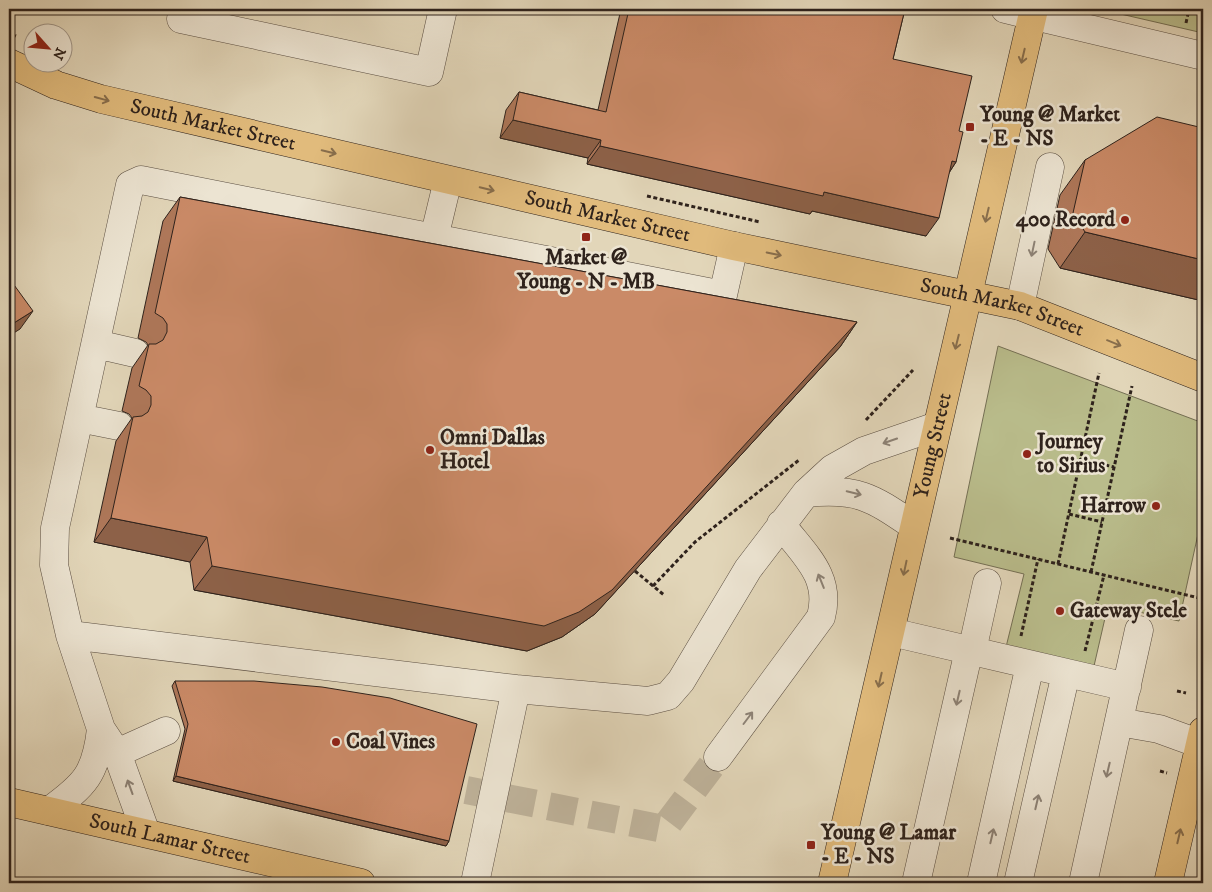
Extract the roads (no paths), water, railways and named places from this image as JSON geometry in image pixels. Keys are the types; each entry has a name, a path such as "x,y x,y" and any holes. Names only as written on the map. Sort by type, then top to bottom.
{"main road":[{"name":"Young Street","path":"832,883 1033,12"},
{"name":"South Market Street","path":"9,63 56,85 101,99 734,246 1020,306 1203,377"},
{"path":"1168,883 1202,740"},
{"name":"South Lamar Street","path":"9,802 361,883"}],"street":[{"path":"184,9 181,19 429,72 443,9"},
{"path":"1005,9 1033,12 1203,56"},
{"path":"1020,306 1050,167"},
{"path":"146,833 117,754 101,729 70,634 54,565 55,528 130,185 141,180 724,295 734,246"},
{"path":"434,238 448,180"},
{"path":"96,344 135,353"},
{"path":"79,418 119,426"},
{"path":"70,634 516,689 648,701 668,696 681,681 748,569 806,493 832,469 864,450 937,426"},
{"path":"806,493 835,490 873,498 914,526"},
{"path":"718,757 821,617 825,604 821,577 781,524"},
{"path":"916,883 987,583"},
{"path":"1083,883 1139,630"},
{"path":"891,632 1127,687"},
{"path":"981,883 1023,663"},
{"path":"1018,883 1072,674"},
{"path":"474,883 516,689"},
{"path":"1119,722 1159,729 1202,740"},
{"path":"49,811 75,793 87,778 98,752 101,729"},
{"path":"117,754 166,731"}],"tunnel":[{"path":"425,782 664,829 718,757"}],"place":[{"name":"Young @ Market - E - NS","path":"970,127"},
{"name":"400 Record","path":"1125,220"},
{"name":"Market @ Young - N - MB","path":"586,237"},
{"name":"Omni Dallas Hotel","path":"430,450"},
{"name":"Journey to Sirius","path":"1027,454"},
{"name":"Harrow","path":"1156,506"},
{"name":"Gateway Stele","path":"1060,611"},
{"name":"Coal Vines","path":"336,742"},
{"name":"Young @ Lamar - E - NS","path":"811,845"}]}
